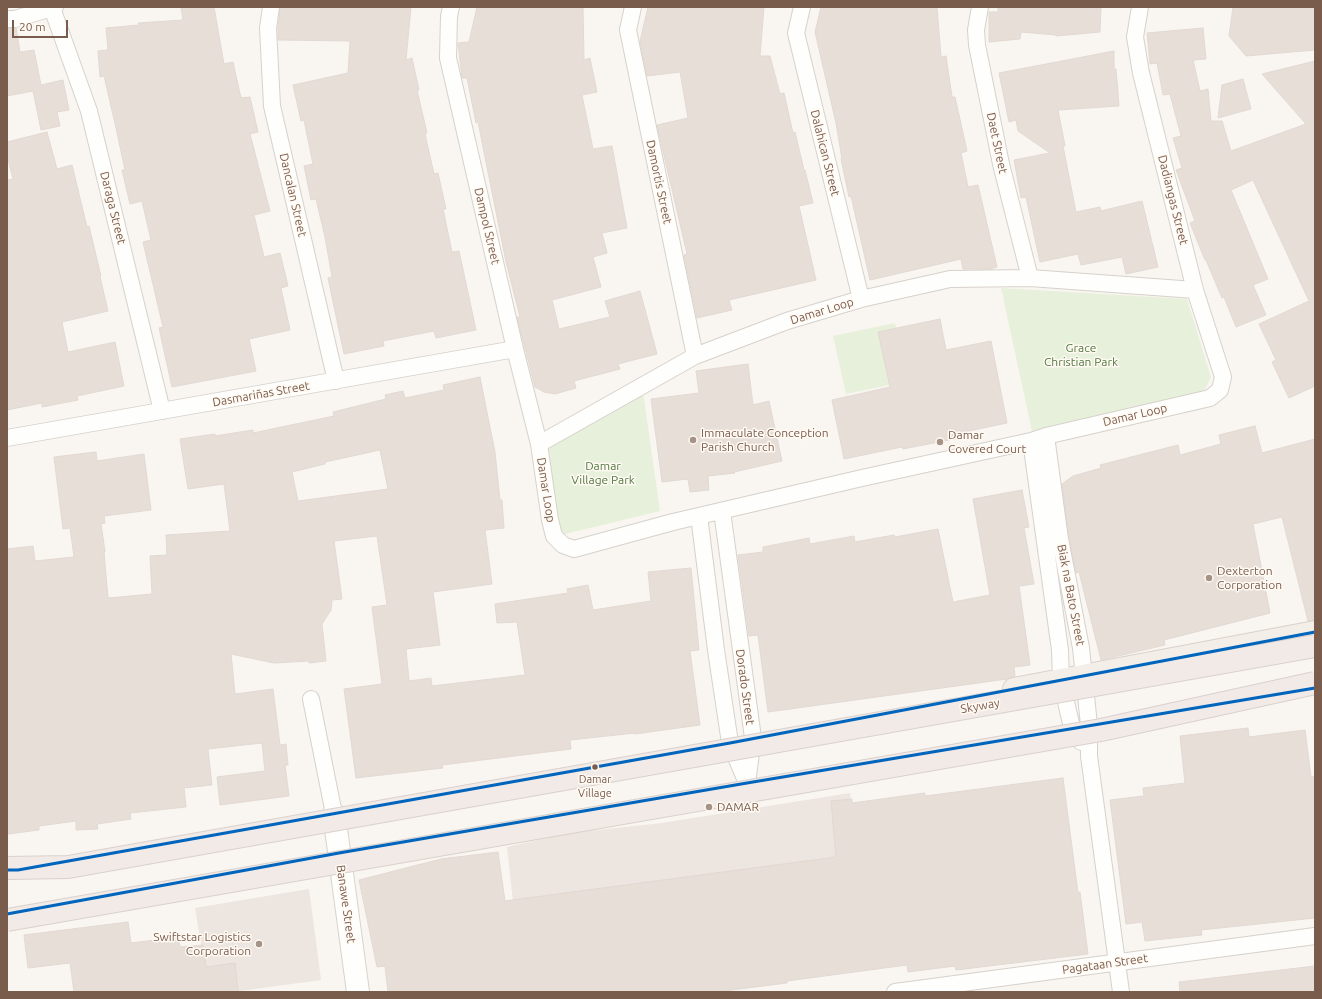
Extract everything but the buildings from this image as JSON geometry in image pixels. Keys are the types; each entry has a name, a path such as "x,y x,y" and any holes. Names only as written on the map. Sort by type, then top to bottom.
{"highway":[{"name":"Skyway","path":"10,870 68,867 1315,646"},
{"path":"7,920 1101,730 1315,683"}],"main road":[{"path":"10,870 730,743 1315,632"},
{"path":"7,914 339,853 1315,688"},
{"name":"Banawe Street","path":"334,814 358,992"}],"street":[{"name":"Dancalan Street","path":"271,7 268,28 272,106 336,381"},
{"name":"Dampol Street","path":"451,7 448,58 515,349 540,444"},
{"name":"Damortis Street","path":"633,7 628,30 695,356"},
{"name":"Dalahican Street","path":"802,7 796,33 861,299"},
{"name":"Daet Street","path":"980,7 976,30 977,45 1001,164 1030,278"},
{"name":"Dadiangas Street","path":"1140,7 1135,37 1141,73 1195,290 1223,377 1220,390"},
{"path":"7,20 53,8"},
{"name":"Daraga Street","path":"53,8 89,111 162,411"},
{"name":"Damar Loop","path":"1195,290 1030,278 950,279 861,299 787,321 695,356 540,444 550,520 554,536 563,545 574,549 673,522 862,478 1031,441 1046,436 1210,398 1220,390"},
{"name":"Dasmariñas Street","path":"7,438 515,349"},
{"name":"Biak na Bato Street","path":"1046,436 1060,539 1082,648 1084,676 1081,727"},
{"name":"Biak na Bato Street","path":"1031,441 1060,650 1061,680 1081,727 1089,756 1122,992"},
{"name":"Dorado Street","path":"722,511 753,738 747,783"},
{"name":"Dorado Street","path":"699,516 716,650 730,743 747,783"},
{"name":"Banawe Street","path":"311,699 334,814"},
{"name":"Pagataan Street","path":"894,992 1315,936"}],"shaded area":[{"path":"850,793 869,913 519,956 507,847 569,833 662,823"},
{"name":"Swiftstar Logistics Corporation","path":"309,889 321,980 239,992 209,992 195,908"}],"green space":[{"name":"Grace Christian Park","path":"1001,288 1187,299 1211,377 1204,391 1032,431"},
{"path":"895,323 908,381 846,394 833,336"},
{"name":"Damar Village Park","path":"643,392 660,511 565,534 558,533 542,449"}],"transit line":[{"path":"7,870 18,870 730,743 1315,632"},
{"path":"7,914 339,853 1315,688"}],"place":[{"name":"Immaculate Conception Parish Church","path":"693,440"},
{"name":"Damar Covered Court","path":"940,442"},
{"name":"Dexterton Corporation","path":"1209,578"},
{"name":"Damar Village","path":"595,767"},
{"name":"DAMAR","path":"709,807"},
{"name":"Swiftstar Logistics Corporation","path":"259,944"}]}
